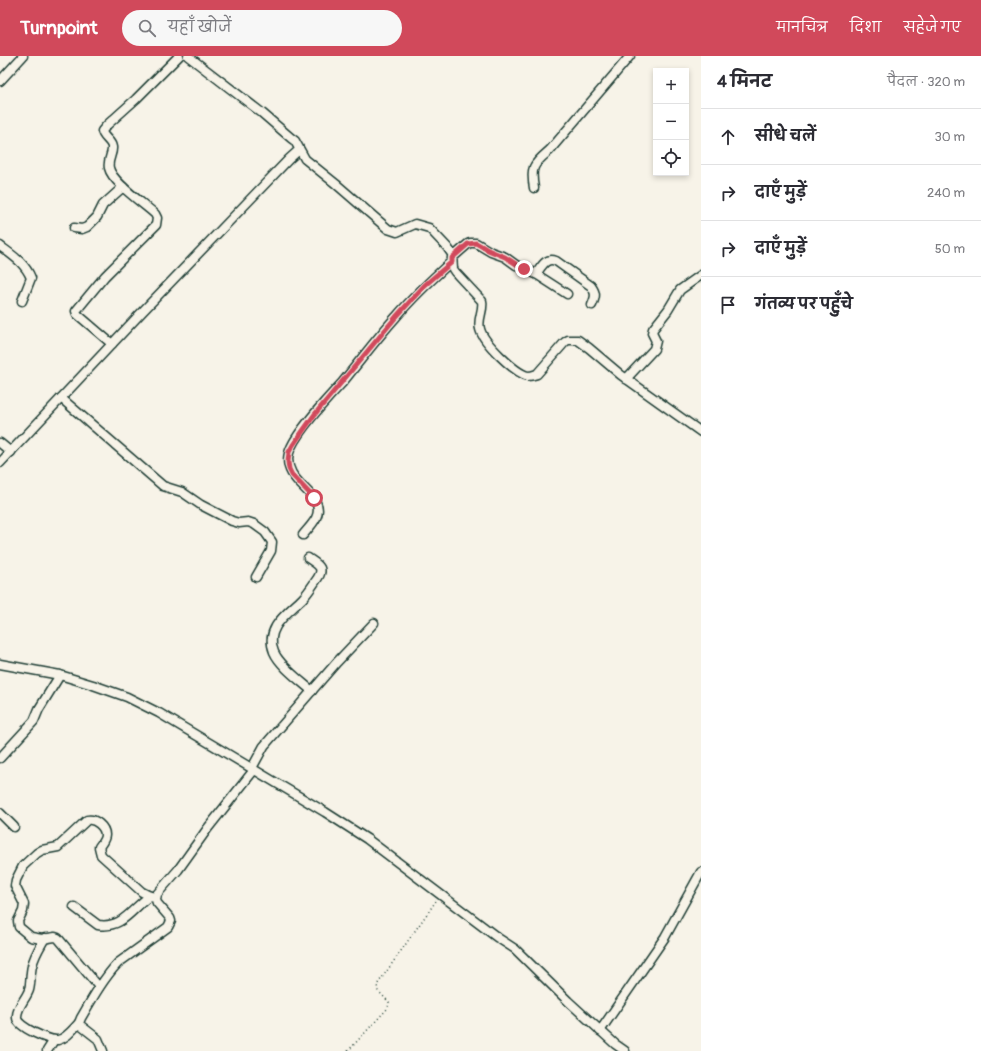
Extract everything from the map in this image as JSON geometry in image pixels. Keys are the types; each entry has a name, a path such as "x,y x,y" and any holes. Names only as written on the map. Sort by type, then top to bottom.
{"street":[{"path":"0,81 23,56"},
{"path":"112,344 76,314 76,311 104,276 156,224 157,221 155,214 123,187 110,171 109,161 113,149 102,131 179,56"},
{"path":"188,56 262,113 291,138 305,159 388,229 397,232 415,224 422,225 428,228 448,247 451,251 455,272 482,301 483,305 479,321 480,330 484,338 494,350 520,372 527,376 537,374 565,342 573,339 578,340 626,379 701,432"},
{"path":"534,188 532,172 535,163 550,150 630,56"},
{"path":"0,463 112,344 299,150"},
{"path":"74,228 82,229 87,227 97,217 103,205 123,187"},
{"path":"303,535 316,518 318,512 317,505 314,498 292,475 288,462 289,452 315,414 396,317 425,285 468,244 476,243 505,257 523,269 536,274 566,294"},
{"path":"0,246 21,262 31,278 22,301"},
{"path":"536,274 547,260 556,261 591,286 595,291 596,296 592,305"},
{"path":"626,379 654,349 656,341 652,333 653,329 668,310 680,290 701,275"},
{"path":"61,398 163,486 182,492 201,505 232,521 239,523 248,522 254,524 265,532 272,542 271,551 256,577"},
{"path":"0,443 11,452"},
{"path":"308,558 319,567 320,573 303,598 276,625 272,637 272,644 273,651 279,660 312,691"},
{"path":"74,907 94,923 103,926 121,921 153,896 178,870 203,834 253,769 264,746 337,662 374,623"},
{"path":"0,664 60,675 127,697 159,712 253,769 367,840 498,938 515,949 600,1031 625,1051"},
{"path":"0,758 34,721 39,709 60,675"},
{"path":"0,813 14,827"},
{"path":"45,938 32,965 29,990 18,1011 17,1020 23,1027 54,1040 63,1039 79,1023 99,987 118,963 168,927 171,921 153,896 135,886 101,855 99,847 105,837 104,832 98,822 92,819 87,820 58,847 42,850 23,866 17,876 16,886 24,907 17,924 31,937 55,937 61,940 99,987"},
{"path":"600,1031 668,933 701,872"},
{"path":"79,1023 82,1028 98,1040 103,1051"},
{"path":"47,1051 54,1040"}],"path":[{"path":"348,1051 388,1008 390,1002 378,991 377,985 441,895"}],"route":[{"path":"314,498 292,475 288,462 289,452 315,414 396,317 425,285 452,262 452,258 468,244 473,242 491,252 505,257 524,269"}]}
